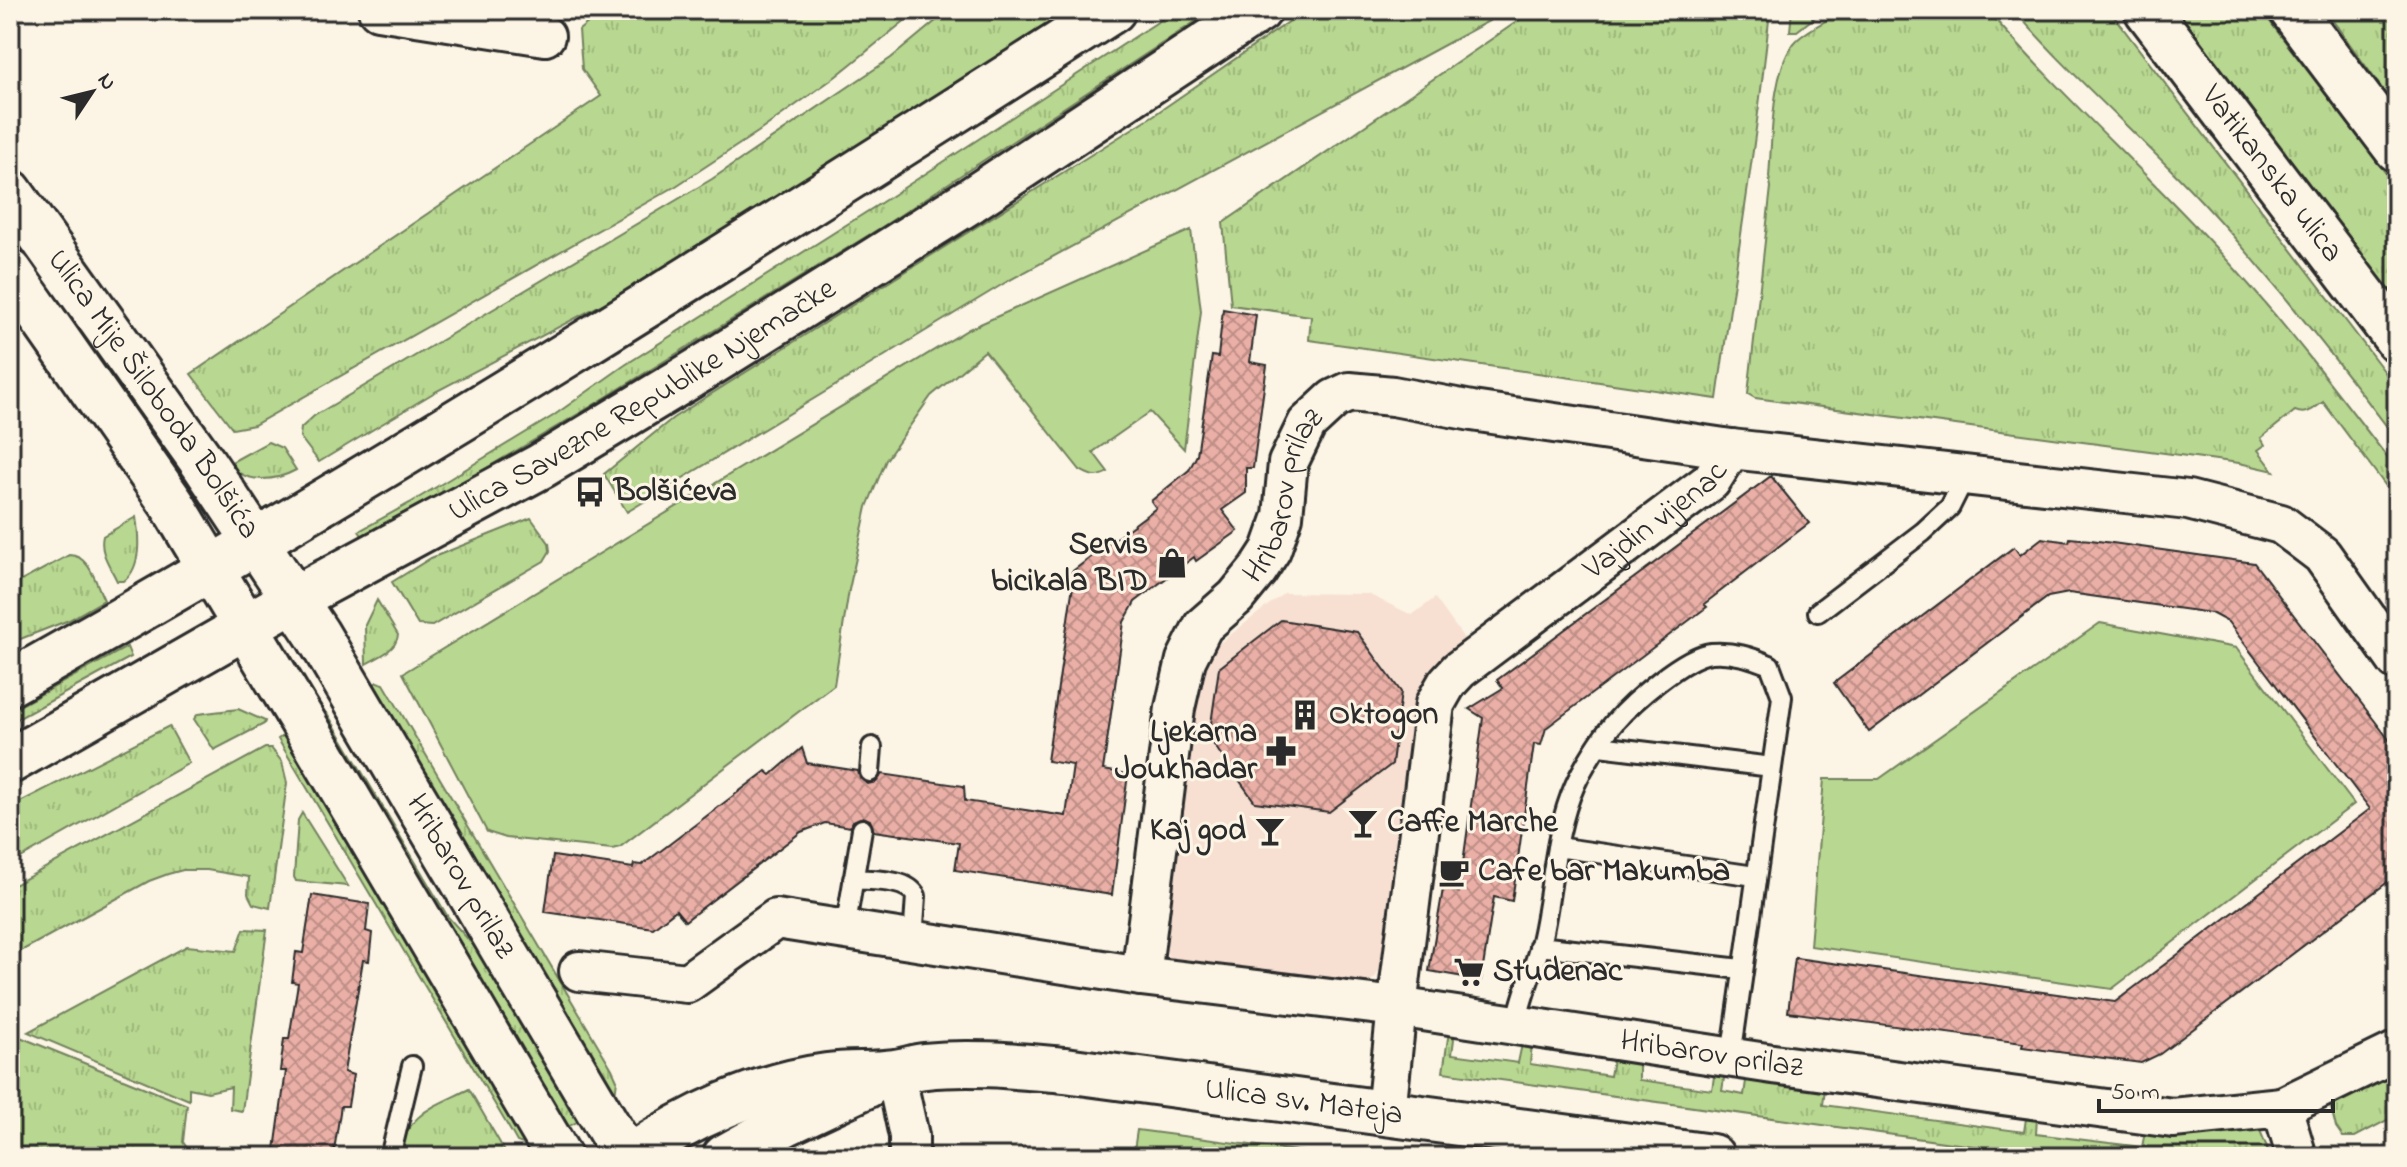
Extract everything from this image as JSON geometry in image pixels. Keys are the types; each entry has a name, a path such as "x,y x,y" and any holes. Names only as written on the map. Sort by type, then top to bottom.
{"street":[{"path":"378,10 545,36"},
{"path":"10,683 211,569 567,353 1113,10"},
{"name":"Ulica Savezne Republike Njemačke","path":"10,761 294,599 541,466 971,200 1259,10"},
{"name":"Vatikanska ulica","path":"2147,10 2397,339"},
{"path":"2292,10 2397,149"},
{"name":"Ulica Mije Šiloboda Bolšića","path":"10,192 294,599"},
{"name":"Ulica Mije Šiloboda Bolšića","path":"10,272 149,471 245,628"},
{"name":"Hribarov prilaz","path":"1141,976 1175,708 1186,660 1203,626 1236,597 1271,550 1283,516 1288,463 1307,424 1325,407 1349,392 1393,396 1472,411 1731,449"},
{"name":"Vajdin vijenac","path":"1386,1112 1435,704 1459,670 1711,481 1731,449 2188,500 2281,524 2322,555 2397,661"},
{"name":"Hribarov prilaz","path":"294,599 628,1157"},
{"name":"Hribarov prilaz","path":"245,628 559,1157"},
{"name":"Hribarov prilaz","path":"579,971 687,983 776,919 1141,976 1397,1007 1516,1027 2173,1118 2282,1107"},
{"path":"2297,1157 2282,1107 2397,1051"},
{"name":"Ulica sv. Mateja","path":"628,1157 680,1126 768,1091 827,1076 895,1072 923,1066 999,1064 1065,1070 1712,1157"},
{"path":"895,1072 909,1136 909,1157"},
{"name":"Ulica sv. Mateja","path":"725,1157 786,1123 895,1072"}],"lane":[{"path":"1818,612 1923,532 1950,507 1965,477"},
{"path":"1516,1027 1519,1001 1539,946 1557,847 1575,786 1599,746 1613,724 1671,671 1709,653 1747,655 1770,665 1782,697 1741,969 1731,1057"},
{"path":"1599,746 1772,767"},
{"path":"870,772 872,747"},
{"path":"845,930 862,829"},
{"path":"1557,847 1755,876"},
{"path":"853,879 913,889 916,896 913,940"},
{"path":"1539,946 1741,969"},
{"path":"390,1157 412,1066"}],"shaded area":[{"path":"1284,593 1368,594 1412,615 1435,598 1468,644 1420,703 1381,966 1375,978 1359,988 1178,965 1169,959 1161,936 1201,668 1212,649"}],"green space":[{"path":"604,10 918,10 835,77 676,186 254,425 233,429 191,374 601,96 582,69 579,30"},
{"path":"949,10 1074,10 652,278 435,392 319,462 300,437 301,428 314,416 712,179 891,58"},
{"path":"1176,10 1213,10 885,225 590,407 365,540 359,531 553,416 625,365"},
{"path":"1306,10 1509,10 1008,281 627,512 604,474 673,418 1154,115"},
{"path":"1534,10 1770,10 1717,399 1309,340 1311,316 1231,305 1223,223"},
{"path":"1792,10 1824,10 1797,31 1790,31"},
{"path":"1844,10 1987,10 2216,248 2287,329 2397,470 2397,501 2323,402 2306,412 2295,411 2261,438 2265,445 2258,450 2274,471 2239,463 1755,398 1748,394 1771,187 1774,105 1782,67 1797,40"},
{"path":"2014,10 2109,10 2397,388 2397,440 2304,320 2231,233"},
{"path":"2175,10 2261,10 2397,188 2397,304"},
{"path":"2325,10 2397,10 2397,109"},
{"path":"10,225 185,467 178,470 31,262 10,240"},
{"path":"1191,230 1201,311 1184,449 1150,412 1093,452 1108,472 1097,476 1087,474 1080,470 985,351 931,396 886,460 867,507 849,590 834,685 620,847 612,849 506,838 487,832 403,673 969,329"},
{"path":"268,442 282,448 296,470 279,477 260,479 243,475 230,463"},
{"path":"136,517 138,542 134,568 124,581 117,581 104,553 103,536"},
{"path":"531,518 549,543 550,551 544,561 432,626 418,625 392,582 431,558"},
{"path":"69,555 76,556 87,565 104,600 69,620 10,643 10,587"},
{"path":"377,600 398,635 397,641 381,656 366,664 365,625"},
{"path":"2100,623 2236,648 2354,804 2112,989 1810,946 1824,779 1879,779"},
{"path":"127,647 131,657 10,723 10,711"},
{"path":"377,682 384,684 612,1069 617,1080 615,1096 372,686"},
{"path":"238,709 265,721 264,724 214,750 194,719 198,714"},
{"path":"327,713 448,917 491,965 582,1119 564,1129 319,717"},
{"path":"169,726 189,763 10,864 10,807"},
{"path":"287,733 534,1148 517,1142 278,739"},
{"path":"265,748 271,748 282,762 287,783 270,908 253,904 248,894 249,877 207,870 183,870 149,881 10,957 10,887"},
{"path":"302,813 348,886 296,881 298,820"},
{"path":"244,929 267,930 242,1111 230,1109 231,1087 208,1092 189,1088 189,1100 28,1032 187,946 236,951"},
{"path":"1449,1031 1454,1039 1452,1054 1518,1063 1522,1044 1532,1044 1530,1064 1610,1076 1613,1059 1618,1056 1639,1063 1639,1080 1712,1090 1715,1070 1725,1072 1722,1091 1744,1095 1747,1074 1826,1080 1823,1105 2024,1132 2027,1112 2037,1117 2036,1134 2142,1147 2146,1127 2259,1128 2271,1157 2051,1157 1443,1072"},
{"path":"20,1037 187,1105 183,1142 193,1157 10,1157 10,1042"},
{"path":"2397,1061 2397,1115 2355,1137 2343,1137 2336,1127 2328,1097"},
{"path":"469,1089 508,1157 399,1157 408,1130 423,1113"},
{"path":"1137,1130 1342,1157 1133,1157"}],"building":[{"path":"1223,309 1256,315 1250,362 1267,365 1253,468 1246,468 1246,493 1222,510 1238,531 1196,561 1194,557 1135,602 1124,622 1103,770 1128,774 1112,895 955,870 959,843 874,831 870,820 863,817 853,821 850,827 825,823 801,832 685,921 676,910 653,928 545,912 553,856 633,868 634,864 642,865 766,771 771,775 802,748 807,763 858,771 860,778 868,784 876,782 882,774 964,786 965,801 1066,816 1073,765 1047,761 1073,585 1062,579 1156,508 1151,501 1189,470 1197,455 1212,356 1218,357"},
{"path":"1771,476 1809,523 1704,604 1707,607 1546,728 1541,745 1534,744 1512,901 1494,897 1481,980 1429,971 1443,889 1459,892 1483,718 1469,709 1503,688 1497,680"},
{"path":"2042,538 2069,542 2070,538 2091,540 2254,563 2397,750 2397,875 2160,1054 2141,1063 2022,1047 2023,1043 1788,1012 1795,958 2115,1002 2370,809 2228,622 2211,613 2069,593 2048,597 1869,732 1834,683 2014,547 2020,555"},
{"name":"Oktogon","path":"1281,620 1357,632 1401,692 1392,764 1329,812 1255,802 1209,738 1219,668"},
{"path":"312,895 369,904 366,931 372,933 369,961 363,960 344,1072 353,1075 348,1106 341,1106 333,1157 274,1157 286,1071 280,1071 284,1039 289,1039 298,983 292,982 296,952 303,953"}],"place":[{"name":"Bolšićeva","path":"590,492"},
{"name":"Servis bicikala BID","path":"1172,563"},
{"name":"Oktogon","path":"1305,715"},
{"name":"Ljekarna Joukhadar","path":"1281,751"},
{"name":"Caffe Marche","path":"1363,823"},
{"name":"Kaj god","path":"1270,831"},
{"name":"Cafe bar Makumba","path":"1454,872"},
{"name":"Studenac","path":"1469,972"}]}
